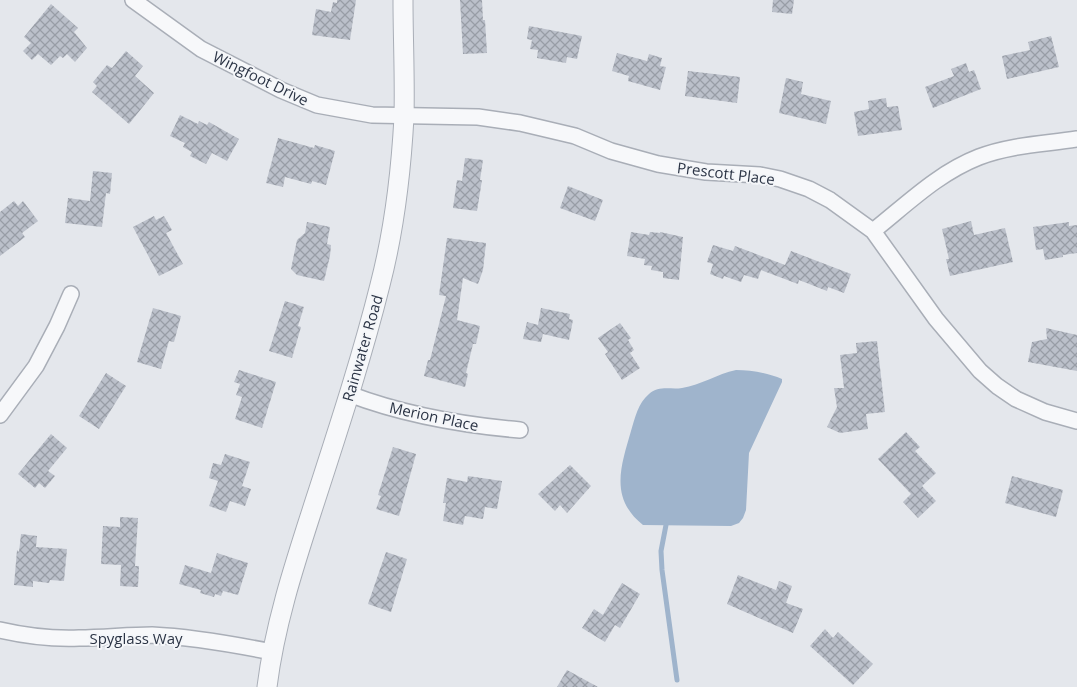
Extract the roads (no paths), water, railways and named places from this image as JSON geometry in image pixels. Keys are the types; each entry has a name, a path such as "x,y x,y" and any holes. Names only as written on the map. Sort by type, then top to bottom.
{"street":[{"name":"Wingfoot Drive","path":"133,0 201,49 282,90 317,105 372,115 404,116"},
{"name":"Rainwater Road","path":"267,687 272,652 282,608 371,321 388,244 396,198 404,116 403,0"},
{"name":"Prescott Place","path":"404,116 478,117 520,123 575,136 611,151 658,164 706,172 760,175 780,179 809,189 830,200 873,231 936,319 980,371 997,386 1016,399 1045,412 1077,421"},
{"path":"873,231 912,198 940,178 979,157 1005,149 1077,139"},
{"path":"0,415 36,366 71,294"},
{"name":"Merion Place","path":"349,394 371,402 441,420 520,430"},
{"name":"Spyglass Way","path":"0,630 46,638 151,635 214,641 272,652"}],"water":[{"path":"736,370 759,372 782,379 749,453 746,510 743,518 739,523 731,526 643,525 632,515 625,504 620,481 627,444 642,402 653,391 665,388 689,387"}],"waterway":[{"path":"666,525 661,551 662,570 677,680"}]}
